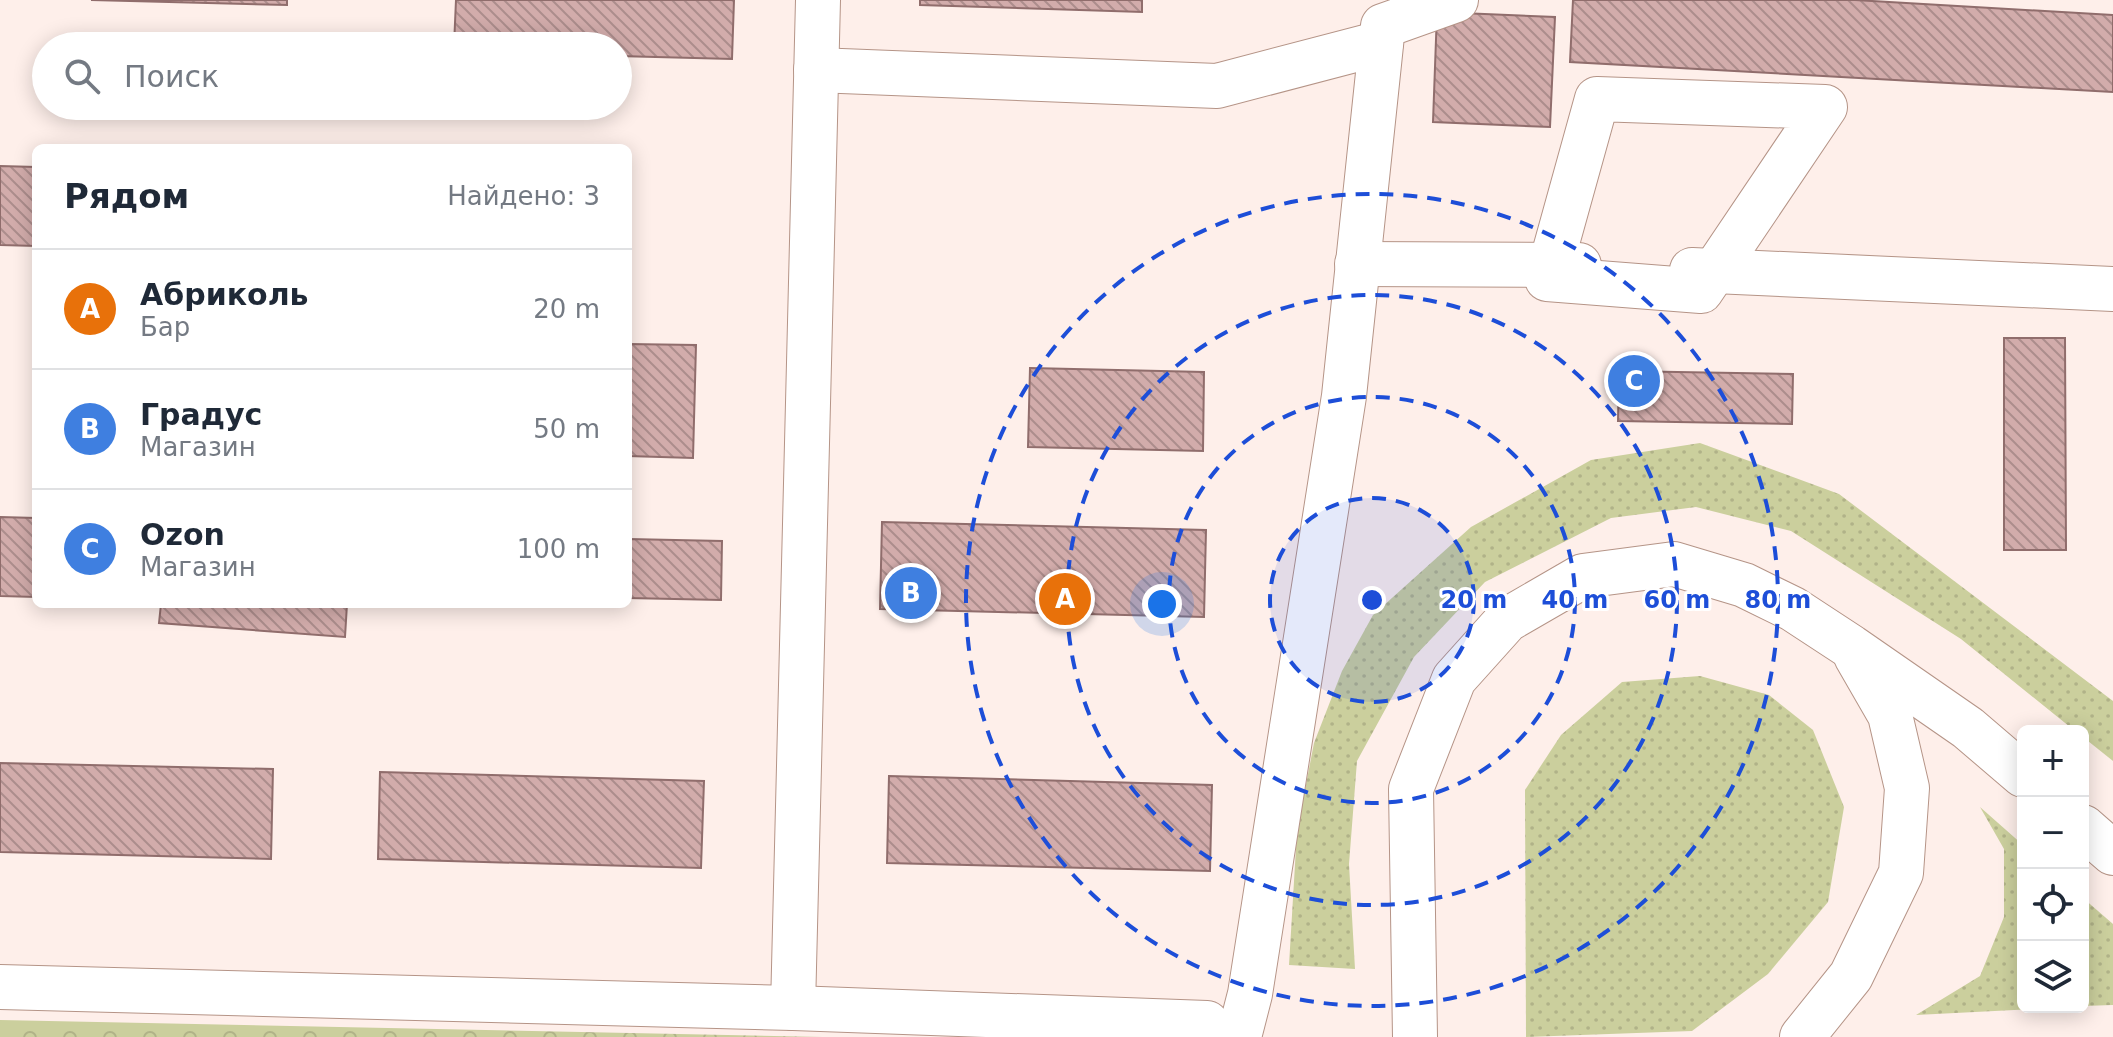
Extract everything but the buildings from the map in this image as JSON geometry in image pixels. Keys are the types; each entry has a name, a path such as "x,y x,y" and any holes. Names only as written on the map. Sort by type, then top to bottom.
{"street":[{"path":"793,1008 818,0"},
{"path":"816,70 1217,86 1383,23 1456,0"},
{"path":"1239,1037 1250,994 1344,396 1383,23"},
{"path":"1597,99 1825,107 1701,291 1547,279 1552,264 1597,99"},
{"path":"1357,264 1552,264 2113,289"},
{"path":"1415,1037 1411,789 1454,679 1507,620 1583,576 1674,564 1744,585 1793,609 1851,647 1968,728 2017,770"},
{"path":"1802,1037 1851,976 1901,873 1907,788 1890,715 1851,647"},
{"path":"2089,832 2113,853"},
{"path":"0,987 793,1008 1207,1023 1210,1037"}],"green space":[{"path":"1700,443 1839,494 2113,701 2113,761 2089,742 2089,725 2068,725 1961,639 1791,531 1696,507 1611,518 1485,582 1414,657 1357,761 1349,864 1355,969 1289,965 1297,831 1314,743 1342,671 1373,615 1471,527 1591,460"},
{"path":"1700,676 1769,695 1813,730 1844,807 1828,902 1768,974 1692,1031 1526,1037 1525,790 1561,735 1622,682"},
{"path":"1980,807 2017,840 2017,1010 1916,1015 1980,976 2004,917 2004,849"},
{"path":"2089,903 2113,924 2113,1005 2089,1006"},
{"path":"0,1020 823,1037 0,1037"}],"place":[{"name":"Ozon","path":"1634,381"},
{"name":"Градус","path":"911,593"},
{"name":"Абриколь","path":"1065,599"}]}
